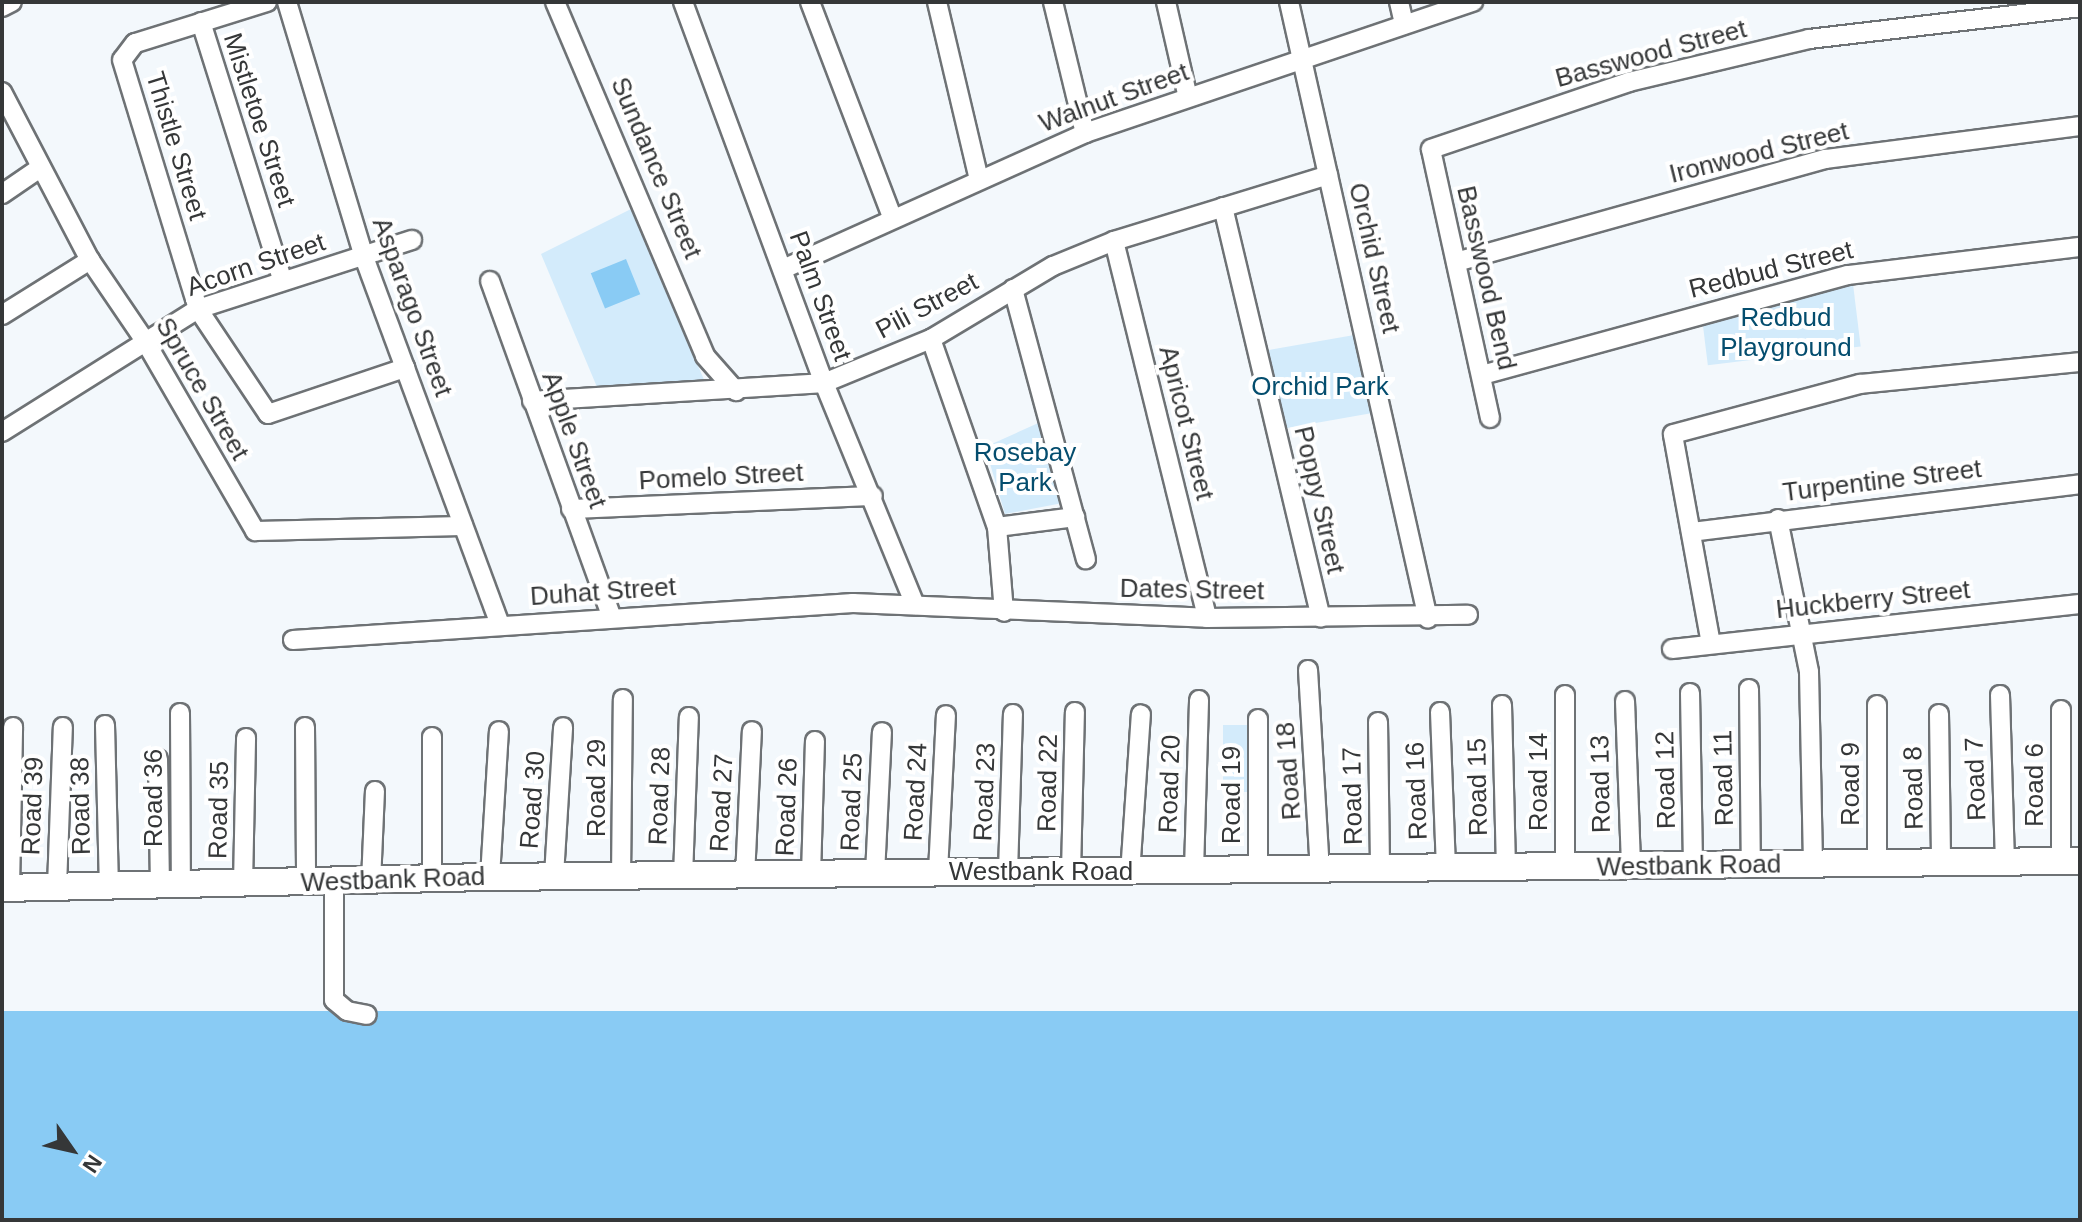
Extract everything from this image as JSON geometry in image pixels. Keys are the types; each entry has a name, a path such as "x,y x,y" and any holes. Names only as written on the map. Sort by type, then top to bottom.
{"street":[{"path":"2,7 12,2"},
{"name":"Thistle Street","path":"198,309 122,60 135,43 267,2"},
{"name":"Asparago Street","path":"287,2 364,257 500,625"},
{"name":"Palm Street","path":"683,2 824,383 873,496 915,605"},
{"path":"810,2 893,219"},
{"path":"937,2 979,179"},
{"path":"1053,2 1085,133"},
{"path":"1166,2 1188,98"},
{"name":"Orchid Street","path":"1289,2 1428,619"},
{"path":"1399,2 1404,24"},
{"name":"Walnut Street","path":"783,269 1085,133 1473,2"},
{"name":"Sundance Street","path":"560,3 705,356"},
{"name":"Basswood Street","path":"1431,149 1629,82 1809,39 2080,7"},
{"name":"Mistletoe Street","path":"201,22 282,279"},
{"name":"Spruce Street","path":"2,92 90,260 145,341 255,531 463,526"},
{"name":"Ironwood Street","path":"1456,262 1826,159 2080,126"},
{"name":"Basswood Bend","path":"1431,149 1490,418"},
{"path":"2,194 40,168"},
{"name":"Pili Street","path":"532,401 736,391 824,383 931,339 1013,289 1114,241 1328,175"},
{"name":"Poppy Street","path":"1223,207 1321,617"},
{"name":"Acorn Street","path":"2,432 198,309 282,279 364,257 412,240"},
{"name":"Apricot Street","path":"1114,241 1207,618"},
{"name":"Redbud Street","path":"1482,375 1848,275 2080,247"},
{"path":"2,315 90,260"},
{"name":"Apple Street","path":"490,281 611,616"},
{"path":"1013,289 1086,559"},
{"path":"198,309 268,414 405,368"},
{"path":"931,339 997,527 1004,612"},
{"path":"705,356 736,391"},
{"path":"703,393 705,356"},
{"path":"1711,644 1673,434 1860,384 2080,362"},
{"name":"Turpentine Street","path":"1691,532 2080,484"},
{"name":"Pomelo Street","path":"571,509 873,496"},
{"path":"997,527 1075,517"},
{"path":"1778,519 1809,672 1813,854"},
{"name":"Duhat Street","path":"293,640 611,616 853,603 915,605"},
{"name":"Huckberry Street","path":"1672,649 2080,604"},
{"name":"Dates Street","path":"915,605 1004,612 1207,618 1428,619 1468,615"},
{"name":"Road 18","path":"1308,670 1320,870"},
{"name":"Road 11","path":"1749,689 1751,866"},
{"name":"Road 12","path":"1690,693 1693,867"},
{"name":"Road 14","path":"1565,695 1565,868"},
{"name":"Road 7","path":"2000,695 2005,862"},
{"name":"Road 29","path":"621,878 623,699"},
{"name":"Road 20","path":"1194,870 1199,700"},
{"name":"Road 13","path":"1625,701 1631,866"},
{"name":"Road 15","path":"1502,705 1506,869"},
{"name":"Road 9","path":"1877,705 1877,862"},
{"name":"Road 6","path":"2061,710 2070,861"},
{"name":"Road 22","path":"1072,863 1075,712"},
{"name":"Road 16","path":"1440,712 1446,869"},
{"name":"Road 36","path":"170,884 180,713"},
{"name":"Road 23","path":"1008,872 1013,714"},
{"path":"1130,874 1141,714"},
{"name":"Road 8","path":"1939,714 1941,861"},
{"name":"Road 24","path":"938,872 946,715"},
{"name":"Road 28","path":"683,877 689,717"},
{"name":"Road 19","path":"1258,719 1258,871"},
{"name":"Road 17","path":"1378,722 1380,869"},
{"name":"Road 38","path":"105,725 109,886"},
{"path":"6,888 13,727"},
{"name":"Road 39","path":"57,887 63,727"},
{"path":"305,727 306,884"},
{"name":"Road 30","path":"554,876 563,727"},
{"path":"490,877 499,731"},
{"name":"Road 27","path":"745,877 752,731"},
{"name":"Road 25","path":"875,874 882,732"},
{"path":"432,737 432,880"},
{"name":"Road 35","path":"243,884 246,738"},
{"name":"Road 26","path":"811,875 815,741"},
{"path":"158,759 170,884"},
{"path":"371,882 375,791"},
{"name":"Westbank Road","path":"6,888 306,884 490,877 745,877 1008,872 1072,863 1130,874 1194,870 1751,866 1813,854 1877,862 2070,861"},
{"path":"334,883 334,1000 350,1013 367,1015"}],"green space":[{"path":"631,209 705,382 597,387 541,254"},
{"name":"Redbud Playground","path":"1853,284 1861,347 1708,365 1700,303"},
{"name":"Orchid Park","path":"1360,334 1374,413 1277,430 1263,351"},
{"name":"Rosebay Park","path":"1045,420 1068,502 1005,514 985,447"},
{"path":"1223,725 1250,725 1250,792 1223,792"}],"water":[{"path":"626,259 640,294 605,308 591,273"},
{"path":"2,1011 2080,1011 2080,1220 2,1220"}]}
